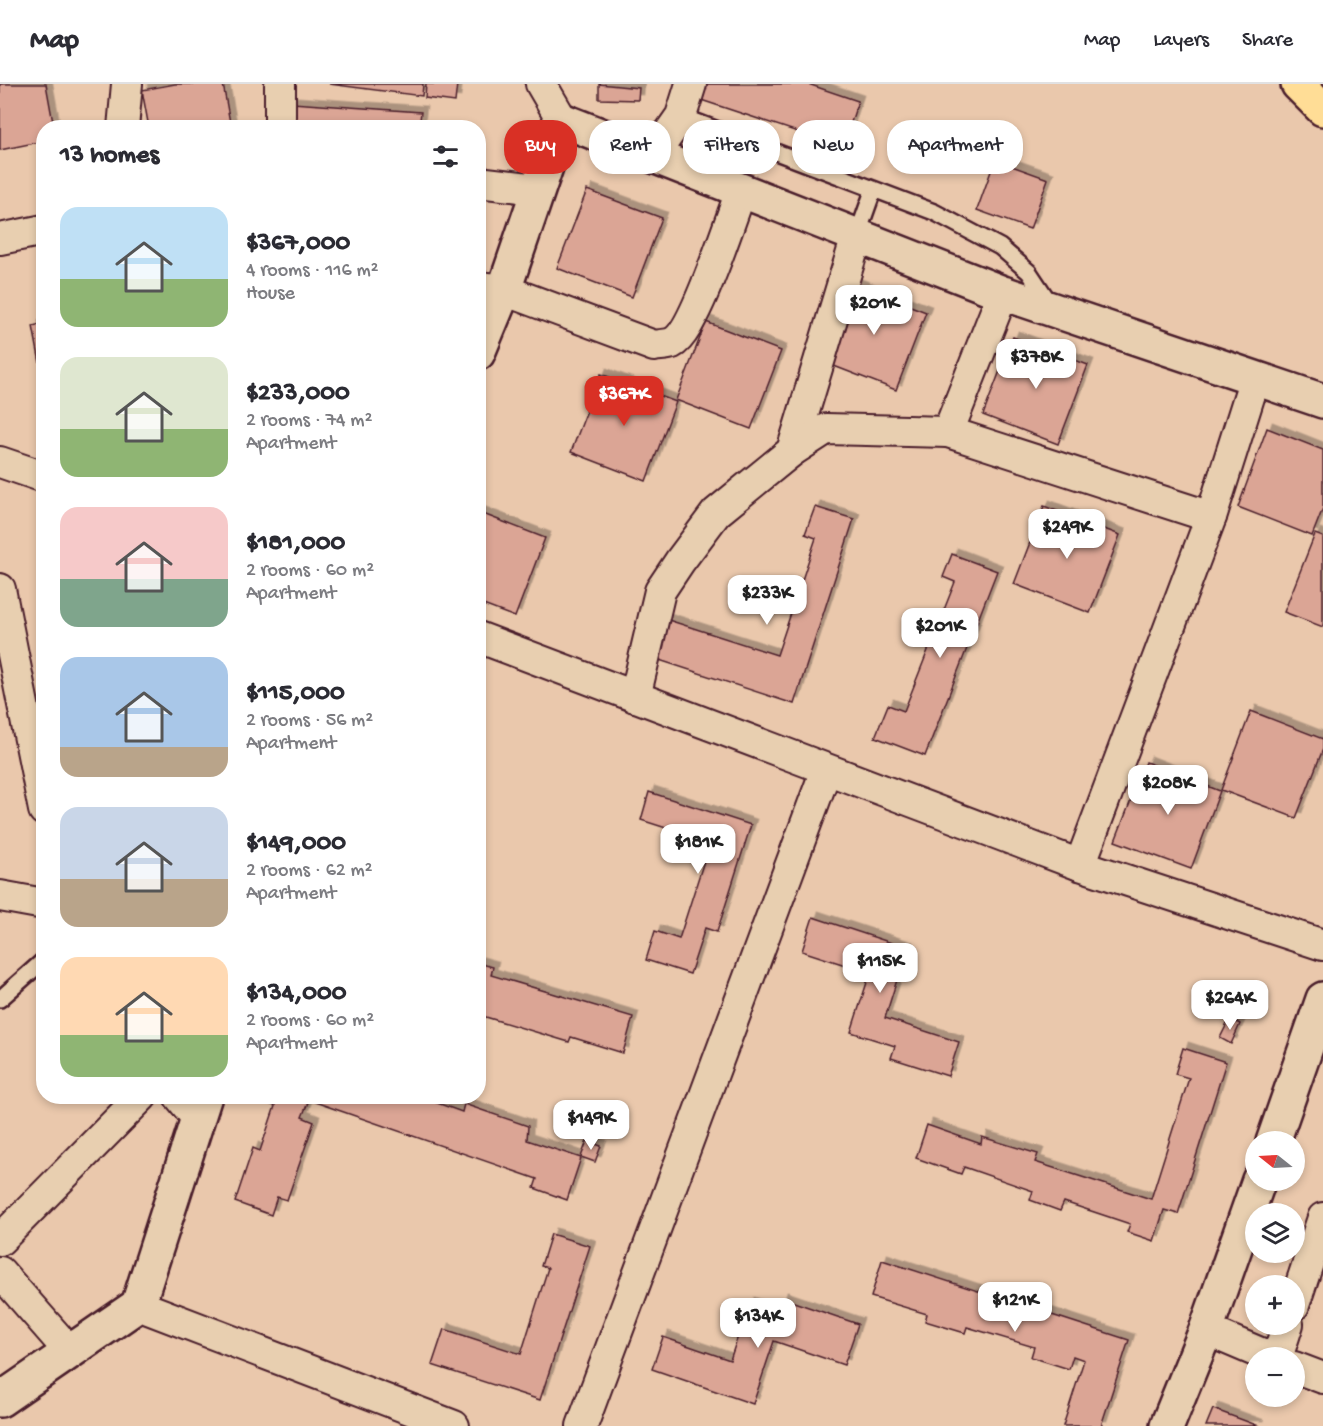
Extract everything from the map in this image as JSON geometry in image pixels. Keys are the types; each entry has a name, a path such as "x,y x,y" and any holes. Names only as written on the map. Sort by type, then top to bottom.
{"highway":[{"path":"1298,84 1323,110"}],"street":[{"path":"124,120 127,84"},
{"path":"280,84 280,120"},
{"path":"541,84 562,120"},
{"path":"671,130 681,116 691,84"},
{"path":"671,163 1003,292 1323,401"},
{"path":"486,314 491,289 542,174"},
{"path":"486,183 537,189"},
{"path":"491,289 654,346 673,342 686,329 699,301 741,191"},
{"path":"0,239 36,232"},
{"path":"792,451 857,236"},
{"path":"948,432 1003,292"},
{"path":"1080,865 1211,517 1255,378"},
{"path":"635,697 660,591 716,513 792,451 826,429 948,432 1211,517"},
{"path":"0,462 36,474"},
{"path":"0,589 36,770"},
{"path":"486,640 1080,865 1323,945"},
{"path":"582,1426 826,770"},
{"path":"0,896 36,903"},
{"path":"1277,1131 1323,999"},
{"path":"0,1240 134,1104"},
{"path":"0,1400 138,1305 193,1104"},
{"path":"1167,1426 1206,1330 1255,1191"},
{"path":"1304,1275 1323,1218"},
{"path":"0,1272 70,1352"},
{"path":"138,1305 454,1426"},
{"path":"1206,1330 1246,1347"},
{"path":"1305,1371 1323,1378"}],"lane":[{"path":"681,116 873,191 934,212 1000,247 1029,272 1054,310"},
{"path":"857,236 873,191"},
{"path":"0,999 36,967"}],"building":[{"path":"0,84 46,84 53,120 36,120 36,143 0,150"},
{"path":"175,84 223,84 230,120 148,120 142,90"},
{"path":"329,84 423,84 422,96"},
{"path":"426,84 457,84 455,102 425,98"},
{"path":"599,84 639,88 638,100 599,99"},
{"path":"693,84 808,84 858,101 852,120 792,120 792,130 780,126 780,120 761,120 689,96"},
{"path":"292,103 421,112 420,120 291,120"},
{"path":"1023,170 1048,179 1030,229 977,210 990,174 1023,174"},
{"path":"587,190 662,218 632,297 557,268"},
{"path":"851,283 926,312 896,390 821,361"},
{"path":"706,322 781,351 751,429 676,400"},
{"path":"36,325 36,342 33,326"},
{"path":"1013,337 1088,365 1058,444 983,415"},
{"path":"601,374 676,402 646,481 571,452"},
{"path":"1267,428 1323,450 1323,508 1312,536 1238,507"},
{"path":"1044,506 1120,535 1090,613 1014,584"},
{"path":"815,507 854,519 794,704 650,657 662,618 777,655 816,538 805,534"},
{"path":"486,515 545,538 515,617 486,606"},
{"path":"1315,534 1323,537 1323,627 1284,612"},
{"path":"952,554 997,571 925,756 875,737 888,705 904,711 955,582 943,577"},
{"path":"1251,711 1323,739 1323,749 1296,818 1221,790"},
{"path":"1146,762 1220,791 1191,869 1115,841"},
{"path":"649,792 751,825 717,932 705,928 690,974 646,960 655,931 679,939 710,842 641,820"},
{"path":"813,917 907,948 885,1018 959,1042 948,1076 891,1058 895,1046 851,1032 870,973 802,951"},
{"path":"486,965 493,967 491,975 633,1017 623,1053 571,1037 569,1042 486,1017"},
{"path":"1230,1018 1240,1024 1231,1044 1220,1038"},
{"path":"1183,1048 1226,1062 1178,1214 1164,1210 1154,1241 1127,1232 1130,1224 1064,1202 1060,1211 1030,1200 1033,1191 964,1167 961,1174 916,1158 927,1125 981,1144 982,1137 1038,1154 1035,1162 1151,1199 1189,1078 1175,1074"},
{"path":"269,1104 307,1104 302,1117 314,1122 287,1200 277,1197 271,1215 235,1202 253,1148 260,1151 275,1106"},
{"path":"321,1104 440,1104 462,1112 464,1104 528,1126 527,1140 581,1158 567,1200 534,1188 537,1179"},
{"path":"587,1141 601,1146 595,1162 581,1157"},
{"path":"551,1234 590,1246 540,1400 432,1365 444,1329 521,1354 548,1268 541,1266"},
{"path":"882,1260 1129,1340 1101,1426 1063,1426 1084,1360 1073,1356 1069,1369 1031,1357 1034,1347 967,1327 965,1333 925,1321 927,1314 871,1297"},
{"path":"782,1298 858,1324 844,1365 774,1341 753,1404 652,1369 663,1337 730,1360 749,1303 777,1313"},
{"path":"1213,1409 1259,1426 1206,1426"}]}
